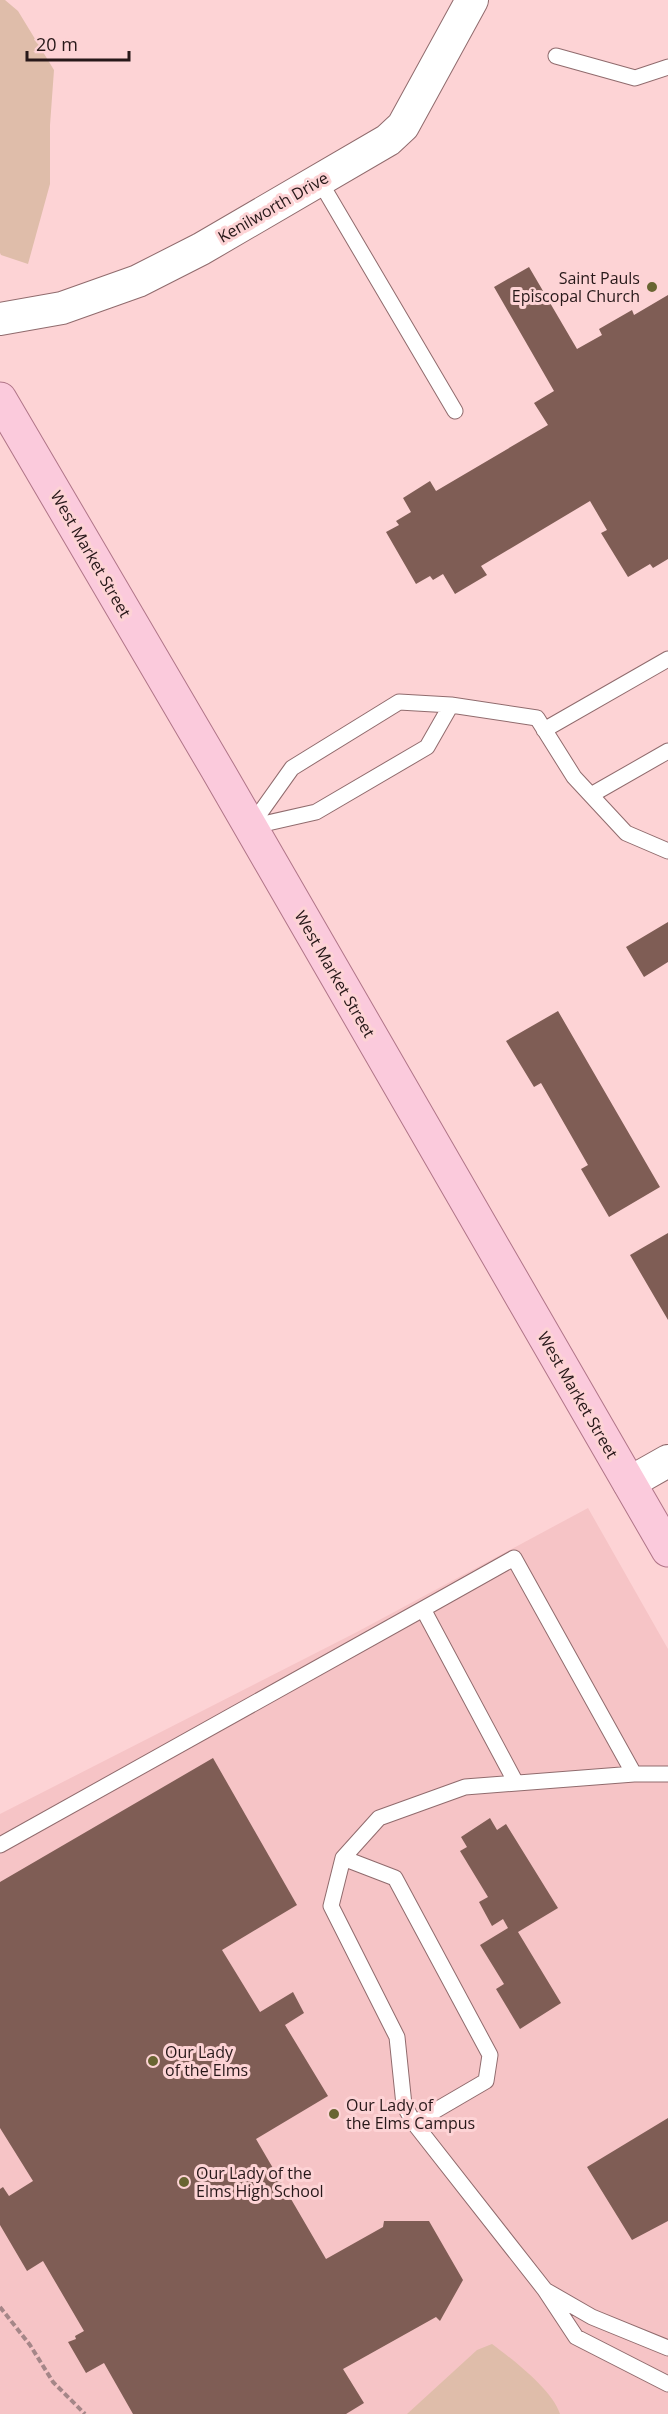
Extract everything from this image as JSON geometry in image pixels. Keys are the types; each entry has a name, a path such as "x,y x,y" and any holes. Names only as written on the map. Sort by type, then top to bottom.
{"main road":[{"name":"West Market Street","path":"0,399 668,1550"}],"street":[{"name":"Kenilworth Drive","path":"0,319 62,308 138,281 201,249 398,133 472,0"},
{"path":"629,1483 668,1461"}],"lane":[{"path":"556,56 635,78 668,67"},
{"path":"319,180 455,411"},
{"path":"544,730 668,659"},
{"path":"250,827 292,768 399,702 451,705 537,718 574,777 626,833 668,851"},
{"path":"250,827 316,812 427,747 451,705"},
{"path":"591,795 668,751"},
{"path":"0,1845 514,1558 634,1774"},
{"path":"423,1609 516,1783"},
{"path":"668,1774 634,1774 465,1787 379,1818 343,1858 332,1906 397,2037 404,2105 414,2123 544,2289 576,2337 668,2384"},
{"path":"343,1858 395,1878 490,2055 486,2081 414,2123"},
{"path":"544,2289 592,2317 668,2348"}],"path":[{"path":"0,2307 30,2345 53,2382 85,2414"}],"shaded area":[{"path":"0,0 5,0 18,11 54,70 50,125 50,184 28,264 0,253"},
{"name":"Our Lady of the Elms Campus","path":"588,1508 668,1649 668,2414 0,2414 0,1814 357,1632"},
{"path":"492,2344 541,2385 556,2404 560,2414 407,2414 477,2350"}],"building":[{"path":"529,267 577,349 602,335 599,329 632,310 634,315 668,295 668,559 653,568 650,564 628,577 601,533 607,530 590,501 481,566 487,575 455,594 443,574 433,580 430,576 416,584 386,532 399,525 396,521 411,512 403,498 430,481 436,491 548,425 534,403 554,391 494,287"},
{"path":"668,922 668,962 644,977 626,947"},
{"path":"558,1011 660,1187 609,1217 581,1169 588,1165 541,1083 534,1087 506,1041"},
{"path":"668,1233 668,1320 630,1255"},
{"name":"Our Lady of the Elms","path":"213,1758 297,1905 222,1950 260,2012 293,1992 304,2013 285,2025 328,2096 256,2139 326,2259 383,2227 384,2221 429,2221 463,2280 440,2321 436,2317 343,2369 364,2403 346,2414 133,2414 104,2363 86,2373 68,2342 76,2339 75,2336 84,2331 43,2261 27,2271 0,2225 0,2189 3,2187 9,2196 33,2181 0,2128 0,1882"},
{"path":"490,1818 497,1830 506,1824 558,1908 518,1932 561,2003 520,2029 496,1989 504,1984 480,1945 508,1928 503,1919 492,1926 479,1902 488,1897 460,1851 467,1847 461,1837"},
{"path":"668,2118 668,2221 632,2240 587,2167"}],"place":[{"name":"Saint Pauls Episcopal Church","path":"652,287"},
{"name":"Our Lady of the Elms","path":"153,2061"},
{"name":"Our Lady of the Elms Campus","path":"334,2114"},
{"name":"Our Lady of the Elms High School","path":"184,2182"}]}
